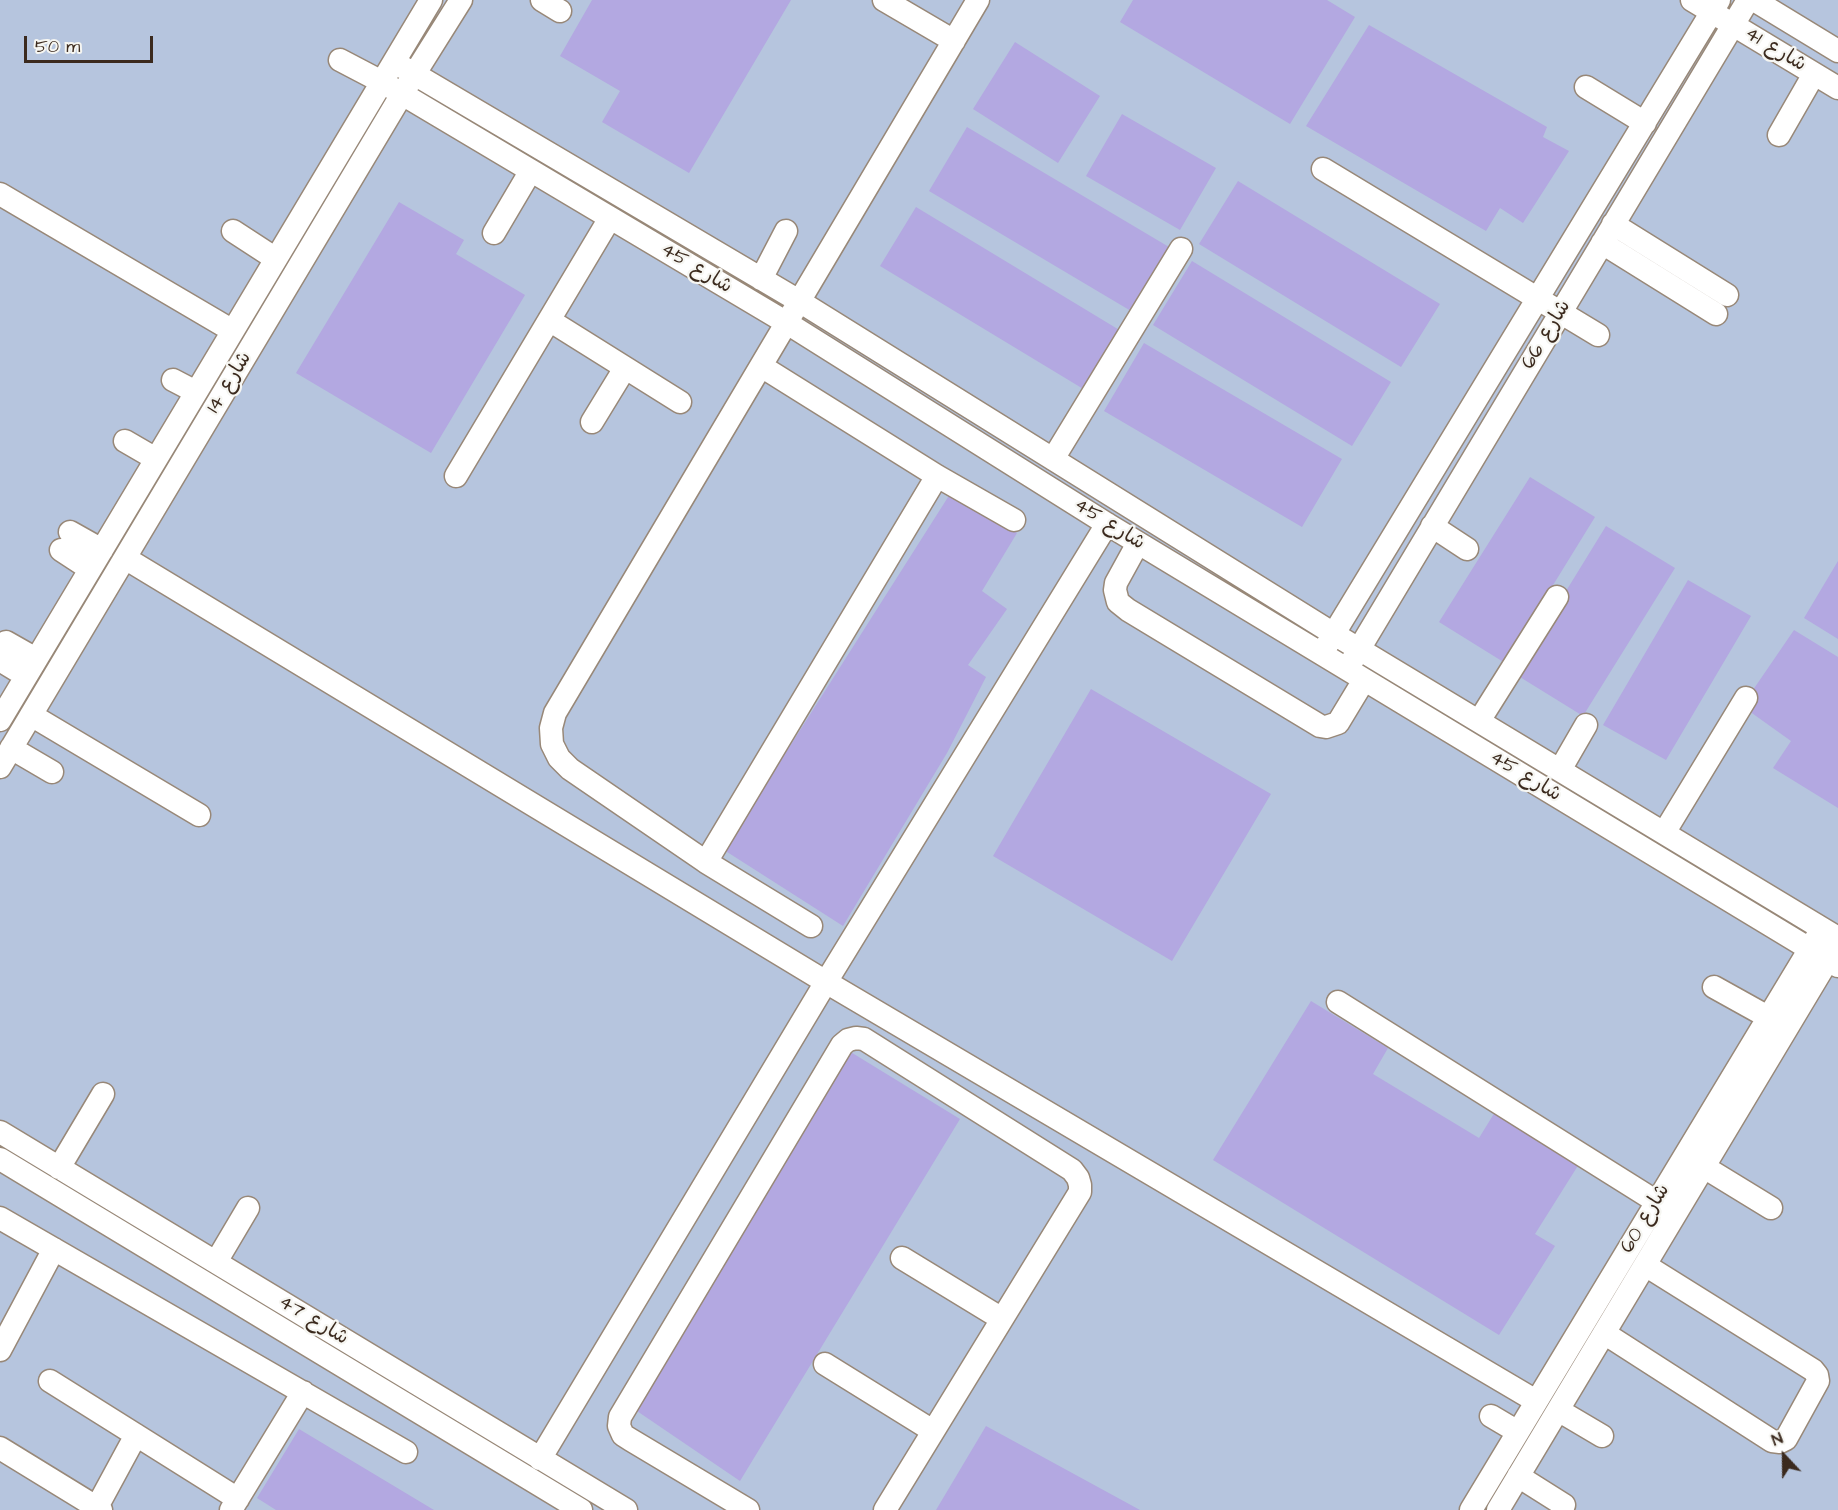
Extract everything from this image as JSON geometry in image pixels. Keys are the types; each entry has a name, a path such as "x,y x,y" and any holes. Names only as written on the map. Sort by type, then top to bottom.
{"street":[{"name":"شارع 14","path":"0,720 431,0"},
{"name":"شارع 14","path":"6,758 402,94 461,0"},
{"path":"884,0 954,40"},
{"path":"811,926 706,862 570,769 555,751 551,729 555,713 978,0"},
{"name":"شارع 41","path":"1692,0 1716,6 1733,25 1838,88"},
{"name":"شارع 66","path":"1138,543 1116,583 1118,602 1320,726 1326,727 1338,723 1355,675 1359,649 1748,0"},
{"name":"شارع 41","path":"1754,0 1838,51"},
{"name":"شارع 66","path":"1322,654 1716,6"},
{"name":"شارع 45","path":"340,60 382,82 787,323 1107,524 1355,675 1829,947"},
{"name":"شارع 45","path":"394,62 799,301 1334,634 1664,833 1829,947"},
{"path":"1779,135 1814,74"},
{"path":"1586,87 1645,123"},
{"path":"1323,169 1598,334"},
{"path":"494,233 530,172"},
{"path":"0,194 233,331"},
{"path":"456,476 610,218"},
{"path":"233,231 276,259"},
{"path":"761,279 786,231"},
{"path":"1608,234 1722,304"},
{"path":"1053,459 1180,249"},
{"path":"549,321 680,402"},
{"path":"761,366 937,476 1014,520"},
{"path":"592,422 625,368"},
{"path":"173,380 196,392"},
{"path":"125,441 156,459"},
{"path":"706,862 937,476"},
{"path":"540,1459 826,982 1107,524"},
{"path":"1432,526 1467,549"},
{"path":"65,541 95,561 120,566 1536,1401"},
{"path":"1479,721 1557,597"},
{"path":"3,651 31,668"},
{"path":"1664,833 1746,698"},
{"path":"31,715 199,814"},
{"path":"1560,770 1586,725"},
{"path":"6,758 52,772"},
{"name":"شارع 60","path":"1471,1510 1768,1017 1829,947"},
{"name":"شارع 60","path":"1498,1510 1704,1167 1829,947"},
{"path":"1714,987 1768,1017"},
{"path":"1338,1002 1657,1202"},
{"path":"748,1510 623,1435 619,1426 620,1417 836,1055 848,1040 856,1038 864,1039 1072,1170 1078,1178 1080,1192 885,1510"},
{"path":"59,1168 102,1094"},
{"name":"شارع 47","path":"0,1132 626,1510"},
{"name":"شارع 47","path":"0,1160 581,1510"},
{"path":"1704,1167 1771,1208"},
{"path":"216,1262 248,1208"},
{"path":"0,1218 406,1452"},
{"path":"0,1350 54,1249"},
{"path":"902,1258 1002,1319"},
{"path":"1604,1333 1772,1441 1780,1442 1786,1439 1818,1381 1813,1370 1645,1265"},
{"path":"825,1364 933,1431"},
{"path":"50,1381 136,1435 234,1505 303,1392"},
{"path":"1558,1410 1602,1437"},
{"path":"1491,1416 1518,1432"},
{"path":"0,1448 99,1509 136,1435"},
{"path":"1490,1478 1514,1483 1564,1505"}],"shaded area":[{"path":"0,0 1838,0 1838,1510 0,1510"}],"building":[{"path":"592,0 791,0 689,173 602,122 620,91 560,56"},
{"path":"1133,0 1327,0 1355,17 1290,124 1120,22"},
{"path":"1369,25 1547,127 1543,137 1569,151 1523,223 1500,208 1486,231 1306,126"},
{"path":"1015,42 1100,96 1058,163 973,109"},
{"path":"1122,114 1216,168 1180,230 1086,176"},
{"path":"967,127 1169,247 1131,311 929,191"},
{"path":"1238,181 1440,304 1401,367 1199,244"},
{"path":"399,202 464,240 456,254 525,295 431,453 296,373"},
{"path":"916,207 1121,331 1085,390 880,266"},
{"path":"1192,261 1391,382 1352,446 1153,325"},
{"path":"1144,343 1342,459 1302,527 1104,411"},
{"path":"1530,477 1595,517 1505,663 1439,622"},
{"path":"950,494 1017,533 982,591 1007,609 968,665 986,677 947,753 843,926 724,850"},
{"path":"1606,526 1675,568 1583,716 1515,674"},
{"path":"1838,561 1838,639 1804,618"},
{"path":"1688,580 1751,616 1666,760 1603,725"},
{"path":"1794,630 1838,657 1838,808 1773,768 1791,741 1742,706"},
{"path":"1091,689 1271,794 1172,961 993,856"},
{"path":"1311,1001 1388,1048 1373,1074 1479,1138 1495,1112 1579,1164 1535,1234 1555,1246 1499,1335 1213,1160"},
{"path":"849,1051 960,1119 740,1481 634,1409"},
{"path":"986,1426 1140,1510 936,1510"},
{"path":"299,1429 434,1510 276,1510 257,1498"}]}
